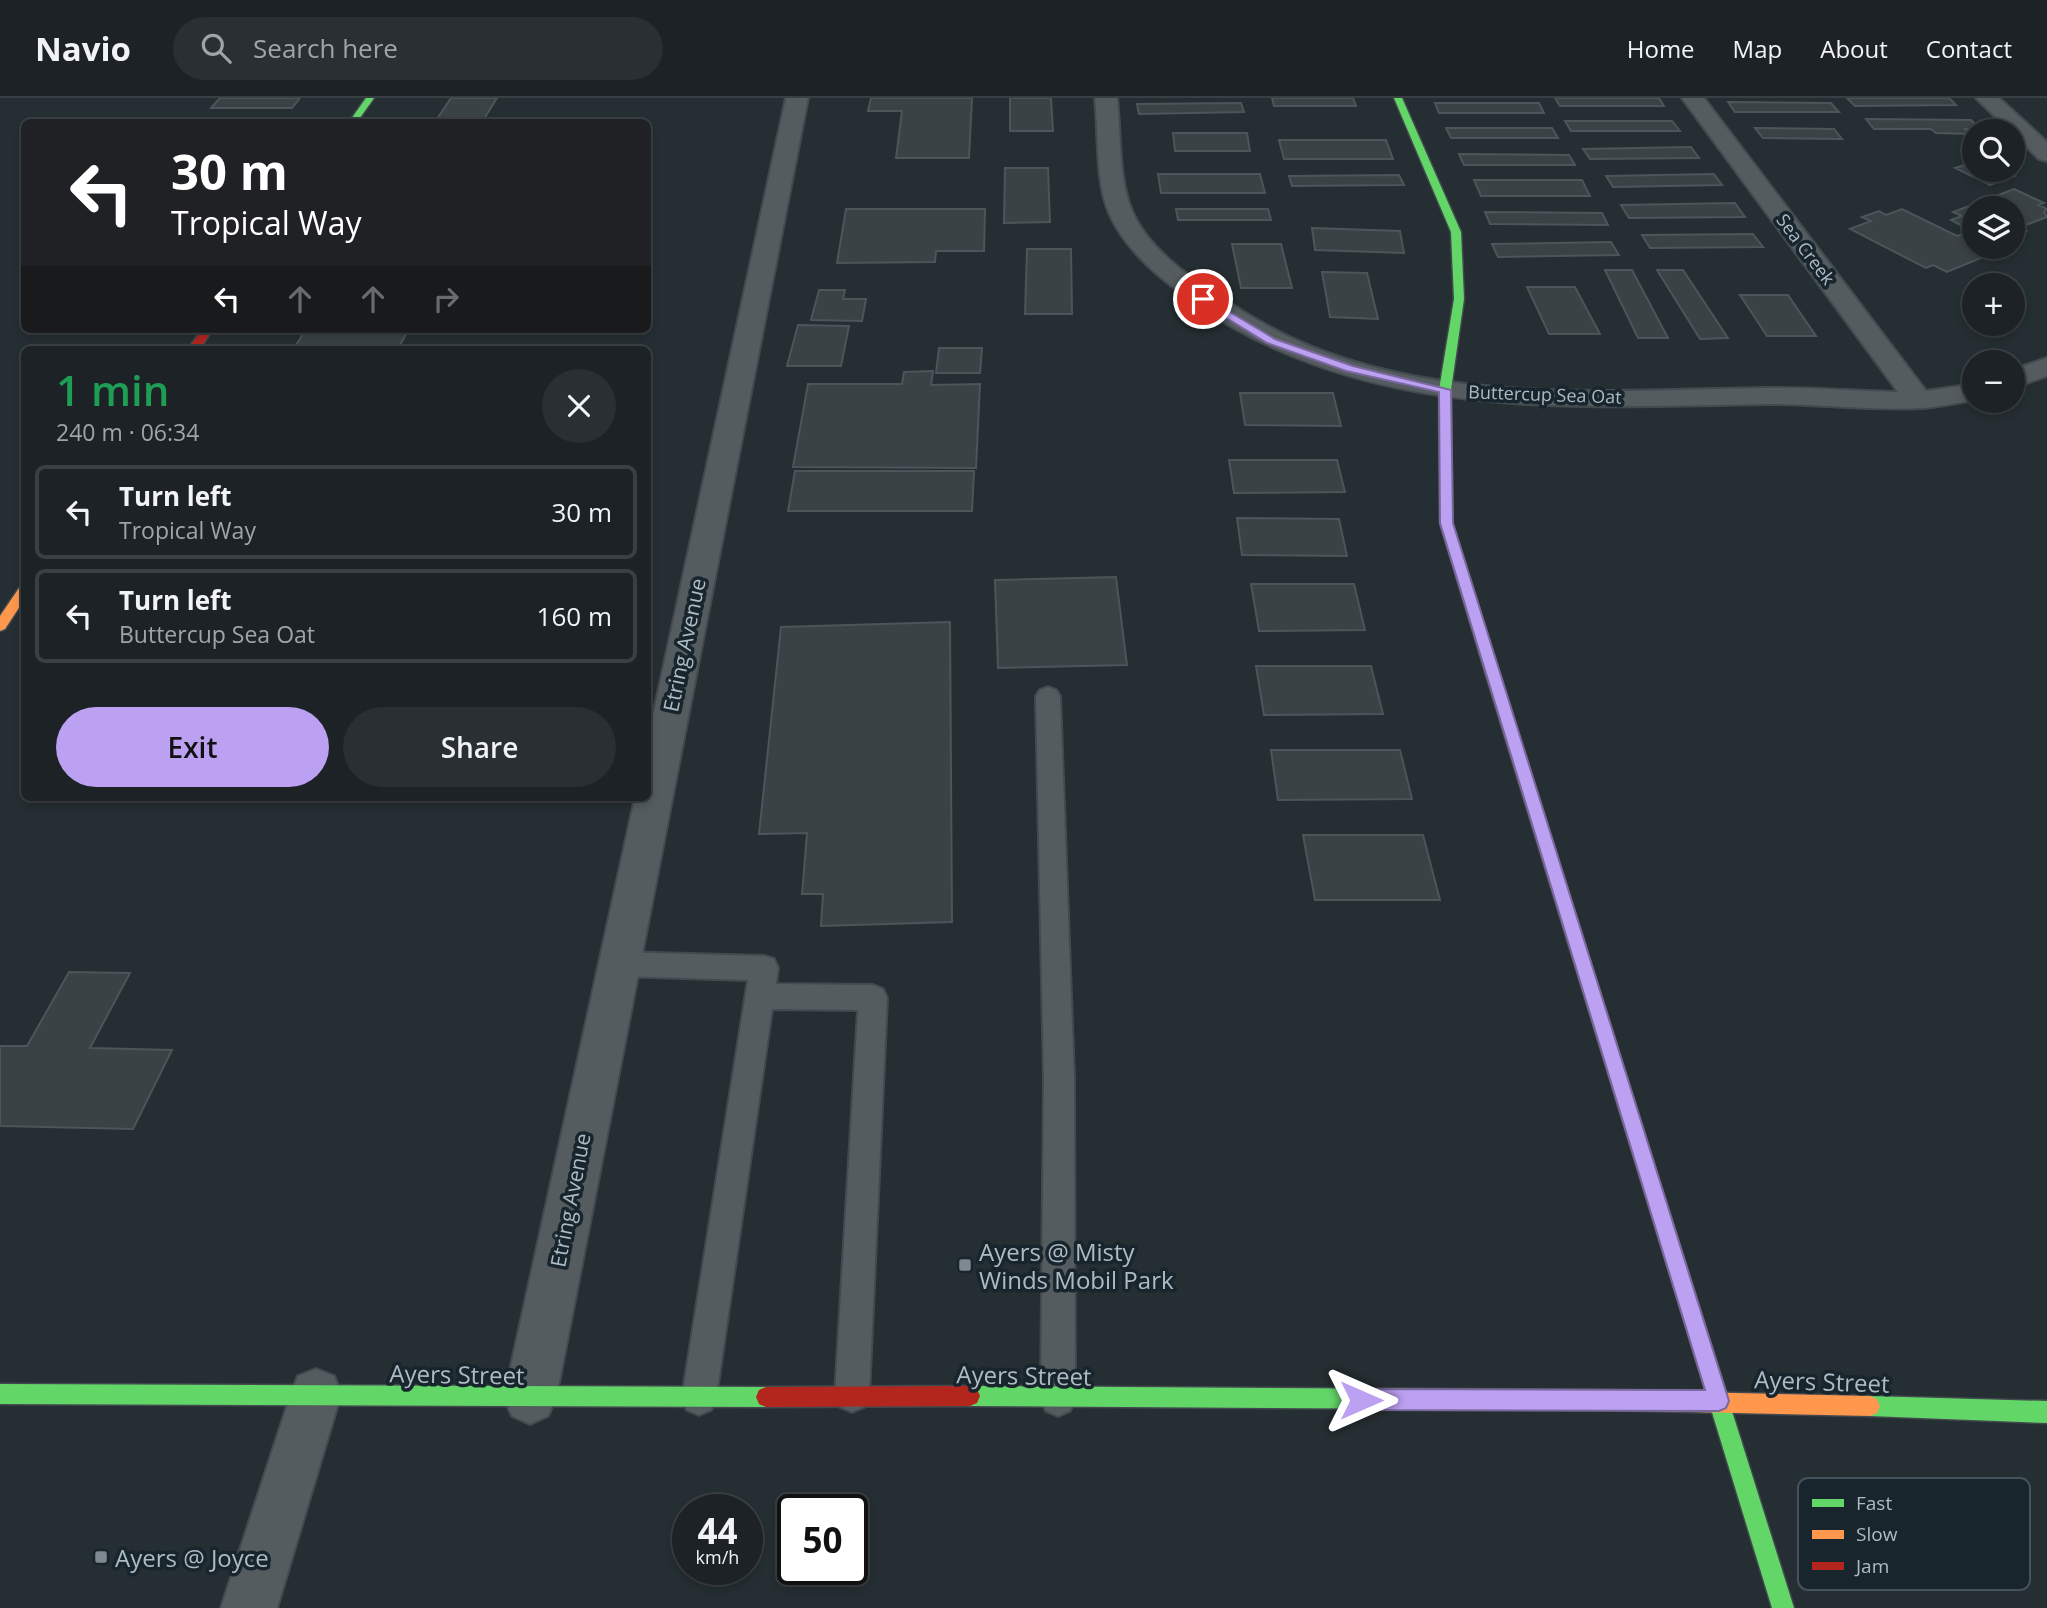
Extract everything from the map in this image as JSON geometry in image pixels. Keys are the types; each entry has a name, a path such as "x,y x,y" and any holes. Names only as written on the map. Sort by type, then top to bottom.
{"street":[{"path":"355,119 370,98"},
{"name":"Etring Avenue","path":"651,800 797,98"},
{"name":"Buttercup Sea Oat","path":"1106,98 1120,212 1151,257 1203,299 1271,341 1350,369 1445,390 1648,398 1804,396 1918,400 1962,394"},
{"path":"1398,98 1456,232 1459,299 1445,390 1446,523 1783,1608"},
{"name":"Sea Creek","path":"1693,98 1918,400"},
{"path":"1987,98 2047,154"},
{"path":"2025,375 2047,366"},
{"path":"0,626 21,595"},
{"name":"Etring Avenue","path":"530,1398 651,801"},
{"name":"Ayers Street","path":"0,1394 316,1394 530,1398 852,1395 1058,1399 1719,1401 2047,1412"},
{"path":"249,1608 316,1394"}],"lane":[{"path":"1048,696 1059,1079 1058,1399"},
{"path":"617,964 764,968 699,1398"},
{"path":"760,996 873,998 852,1395"}],"building":[{"path":"220,98 300,98 292,108 211,108"},
{"path":"451,98 497,98 484,119 437,119"},
{"path":"871,98 972,98 969,158 896,158 902,111 868,111"},
{"path":"1010,98 1051,98 1053,131 1010,131"},
{"path":"1272,98 1353,98 1356,106 1274,106"},
{"path":"1555,98 1659,98 1664,106 1560,106"},
{"path":"1847,98 1949,98 1956,105 1855,106"},
{"path":"1728,102 1831,103 1839,112 1735,112"},
{"path":"1241,103 1244,112 1139,114 1137,104"},
{"path":"1435,103 1539,103 1544,113 1439,113"},
{"path":"1866,119 1962,120 1962,134 1936,133 1931,129 1874,129"},
{"path":"1565,121 1672,121 1680,131 1571,131"},
{"path":"1446,128 1552,128 1558,138 1451,138"},
{"path":"1755,128 1834,129 1842,139 1763,138"},
{"path":"1173,133 1247,133 1250,151 1175,151"},
{"path":"1279,140 1386,140 1393,159 1284,159"},
{"path":"1691,147 1699,158 1590,159 1583,149"},
{"path":"1459,154 1569,155 1575,165 1464,165"},
{"path":"1005,168 1048,168 1050,222 1004,223"},
{"path":"1158,174 1260,174 1265,193 1161,193"},
{"path":"1714,174 1722,185 1613,187 1606,176"},
{"path":"1399,175 1404,185 1292,186 1289,176"},
{"path":"1474,180 1582,180 1590,196 1481,196"},
{"path":"2014,189 2044,203 2039,205 2047,209 2044,212 2047,217 2025,225 2025,196 1995,196"},
{"path":"1735,203 1745,217 1629,218 1621,205"},
{"path":"846,209 985,209 984,251 936,251 935,262 837,263"},
{"path":"1176,209 1268,209 1271,220 1178,220"},
{"path":"1902,209 1957,236 1962,234 1962,259 1978,259 1947,272 1933,265 1926,268 1850,229 1871,221 1862,217 1879,211 1886,215"},
{"path":"1962,209 1962,216 1953,212"},
{"path":"1485,212 1602,213 1608,225 1490,224"},
{"path":"1962,216 1962,226 1951,220"},
{"path":"1312,228 1400,231 1404,253 1315,250"},
{"path":"1753,234 1763,247 1650,248 1642,235"},
{"path":"1611,242 1619,255 1498,257 1492,244"},
{"path":"1232,244 1281,244 1292,288 1241,288"},
{"path":"1027,249 1071,249 1072,314 1025,314"},
{"path":"1605,270 1632,270 1668,338 1638,338"},
{"path":"1657,270 1683,270 1728,338 1700,339"},
{"path":"1322,272 1367,273 1378,319 1330,317"},
{"path":"1527,287 1575,287 1600,334 1549,334"},
{"path":"819,290 845,290 843,299 866,299 862,321 811,320"},
{"path":"1740,295 1788,295 1816,336 1767,336"},
{"path":"798,325 849,326 841,366 787,366"},
{"path":"304,333 407,333 399,346 295,346"},
{"path":"939,348 982,348 980,373 936,373"},
{"path":"933,371 931,385 980,384 976,468 793,467 808,384 902,384 904,372"},
{"path":"1240,393 1333,393 1341,426 1245,425"},
{"path":"1229,460 1337,460 1345,492 1234,493"},
{"path":"795,471 974,471 972,511 788,511"},
{"path":"1237,518 1339,519 1347,556 1242,555"},
{"path":"1116,577 1127,665 998,668 995,580"},
{"path":"1251,584 1354,584 1365,630 1259,631"},
{"path":"950,622 952,922 821,926 823,894 802,894 807,833 759,834 781,627"},
{"path":"1256,666 1371,666 1383,714 1264,715"},
{"path":"1271,750 1400,750 1412,799 1278,800"},
{"path":"1303,835 1423,835 1440,900 1315,900"},
{"path":"69,972 130,973 90,1048 172,1050 133,1129 0,1126 0,1046 27,1046"}],"traffic: fast":[{"path":"355,119 370,98"},
{"path":"1398,98 1456,232 1459,299 1445,390 1446,523 1492,672"},
{"path":"1566,910 1783,1608"},
{"path":"0,1394 766,1397"},
{"path":"970,1396 1603,1400"},
{"path":"1870,1406 2047,1412"}],"traffic: slow":[{"path":"0,626 21,595"},
{"path":"1492,672 1566,910"},
{"path":"1603,1400 1870,1406"}],"traffic: jam":[{"path":"196,346 205,333"},
{"path":"766,1397 970,1396"}],"place":[{"name":"Ayers @ Misty Winds Mobil Park","path":"965,1265"},
{"name":"Ayers @ Joyce","path":"101,1557"}],"route":[{"path":"1203,299 1271,341 1350,369 1445,390 1446,523 1719,1401 1361,1400"}]}
